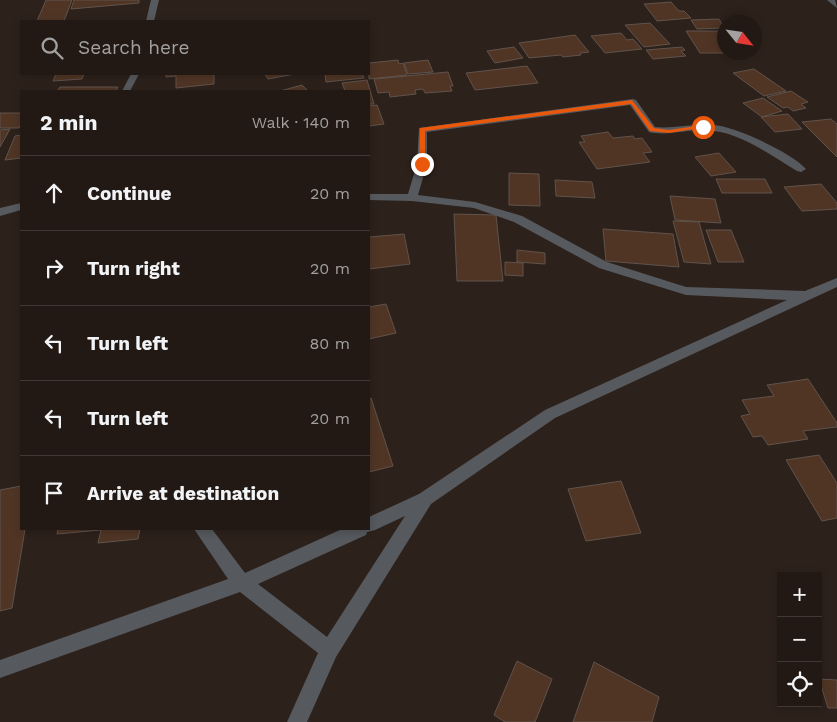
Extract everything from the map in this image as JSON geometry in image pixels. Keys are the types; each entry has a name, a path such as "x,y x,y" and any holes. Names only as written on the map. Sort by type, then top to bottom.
{"street":[{"path":"150,20 155,0"},
{"path":"831,0 837,6"},
{"path":"127,90 134,75"},
{"path":"412,198 422,164 422,130 632,102 652,130 669,132 703,127 734,131 801,169"},
{"path":"370,197 412,198 475,205 492,210 518,219 602,265 686,290 807,296"},
{"path":"0,212 20,207"},
{"path":"370,524 425,499 550,414 837,282"},
{"path":"297,722 329,650 425,499"},
{"path":"203,530 242,583 329,650"},
{"path":"0,670 242,583 358,530"}],"building":[{"path":"46,0 72,0 64,20 37,20"},
{"path":"74,0 139,0 139,3 71,9"},
{"path":"671,2 679,11 684,11 691,18 657,21 644,4"},
{"path":"717,19 717,28 697,29 691,20"},
{"path":"650,23 670,44 644,47 625,25"},
{"path":"686,31 717,31 717,53 700,53"},
{"path":"621,33 627,40 633,39 642,49 605,53 591,36"},
{"path":"575,35 589,52 563,57 561,55 529,58 519,43"},
{"path":"514,47 523,58 495,63 487,51"},
{"path":"682,47 685,50 681,51 686,56 653,59 646,50"},
{"path":"398,60 399,64 403,63 407,75 369,79 370,63"},
{"path":"428,60 433,72 408,74 404,63"},
{"path":"527,66 538,83 475,90 466,73"},
{"path":"754,69 786,91 764,96 733,73"},
{"path":"448,72 453,86 450,86 452,91 425,93 423,89 415,90 416,94 390,97 389,92 378,93 374,79"},
{"path":"56,75 84,75 82,79 53,81"},
{"path":"166,75 214,75 214,84 176,88 176,76 166,77"},
{"path":"266,75 290,75 268,79"},
{"path":"325,75 362,75 364,78 326,82"},
{"path":"367,80 370,90 345,90 342,83"},
{"path":"302,85 307,90 284,90"},
{"path":"60,87 118,87 116,90 58,90"},
{"path":"370,90 374,104 370,104"},
{"path":"791,91 808,102 801,104 806,108 793,111 788,107 783,108 767,97"},
{"path":"763,98 782,111 762,117 743,103"},
{"path":"377,105 384,124 370,126 370,106"},
{"path":"0,113 20,113 19,128 0,128"},
{"path":"788,114 802,129 775,132 761,117"},
{"path":"831,119 837,124 837,157 802,122"},
{"path":"10,129 0,147 0,130"},
{"path":"608,132 613,138 633,136 635,139 642,138 652,152 643,153 650,162 597,169 579,142 585,142 581,136"},
{"path":"20,135 20,158 5,160 15,136"},
{"path":"719,153 736,172 711,176 695,157"},
{"path":"509,173 539,174 540,206 509,205"},
{"path":"716,179 765,179 772,193 722,193"},
{"path":"555,180 592,182 595,198 556,196"},
{"path":"821,184 837,203 837,209 802,211 784,187"},
{"path":"670,196 715,199 721,223 675,220"},
{"path":"454,214 496,215 503,281 457,281"},
{"path":"673,221 699,222 711,264 684,262"},
{"path":"603,229 673,234 679,267 606,261"},
{"path":"706,230 731,230 744,262 718,262"},
{"path":"404,234 410,264 370,269 370,237"},
{"path":"517,250 545,253 545,264 517,262"},
{"path":"505,262 523,263 523,276 505,275"},
{"path":"386,304 396,333 370,339 370,307"},
{"path":"808,379 837,423 837,427 803,431 808,439 768,445 762,436 753,437 741,416 750,414 742,400 774,396 767,385"},
{"path":"370,398 393,466 370,472"},
{"path":"819,455 837,483 837,518 822,521 786,460"},
{"path":"621,481 641,533 586,541 568,489"},
{"path":"20,486 20,530 25,530 12,608 0,611 0,490"},
{"path":"58,530 101,530 57,534"},
{"path":"101,530 140,530 138,539 98,543"},
{"path":"517,661 552,679 535,722 505,722 494,715"},
{"path":"594,662 659,697 652,722 573,722"},
{"path":"822,679 837,680 837,708 828,708 822,689"}],"route":[{"path":"422,164 422,130 551,111 632,102 652,130 669,132 703,127"}]}
